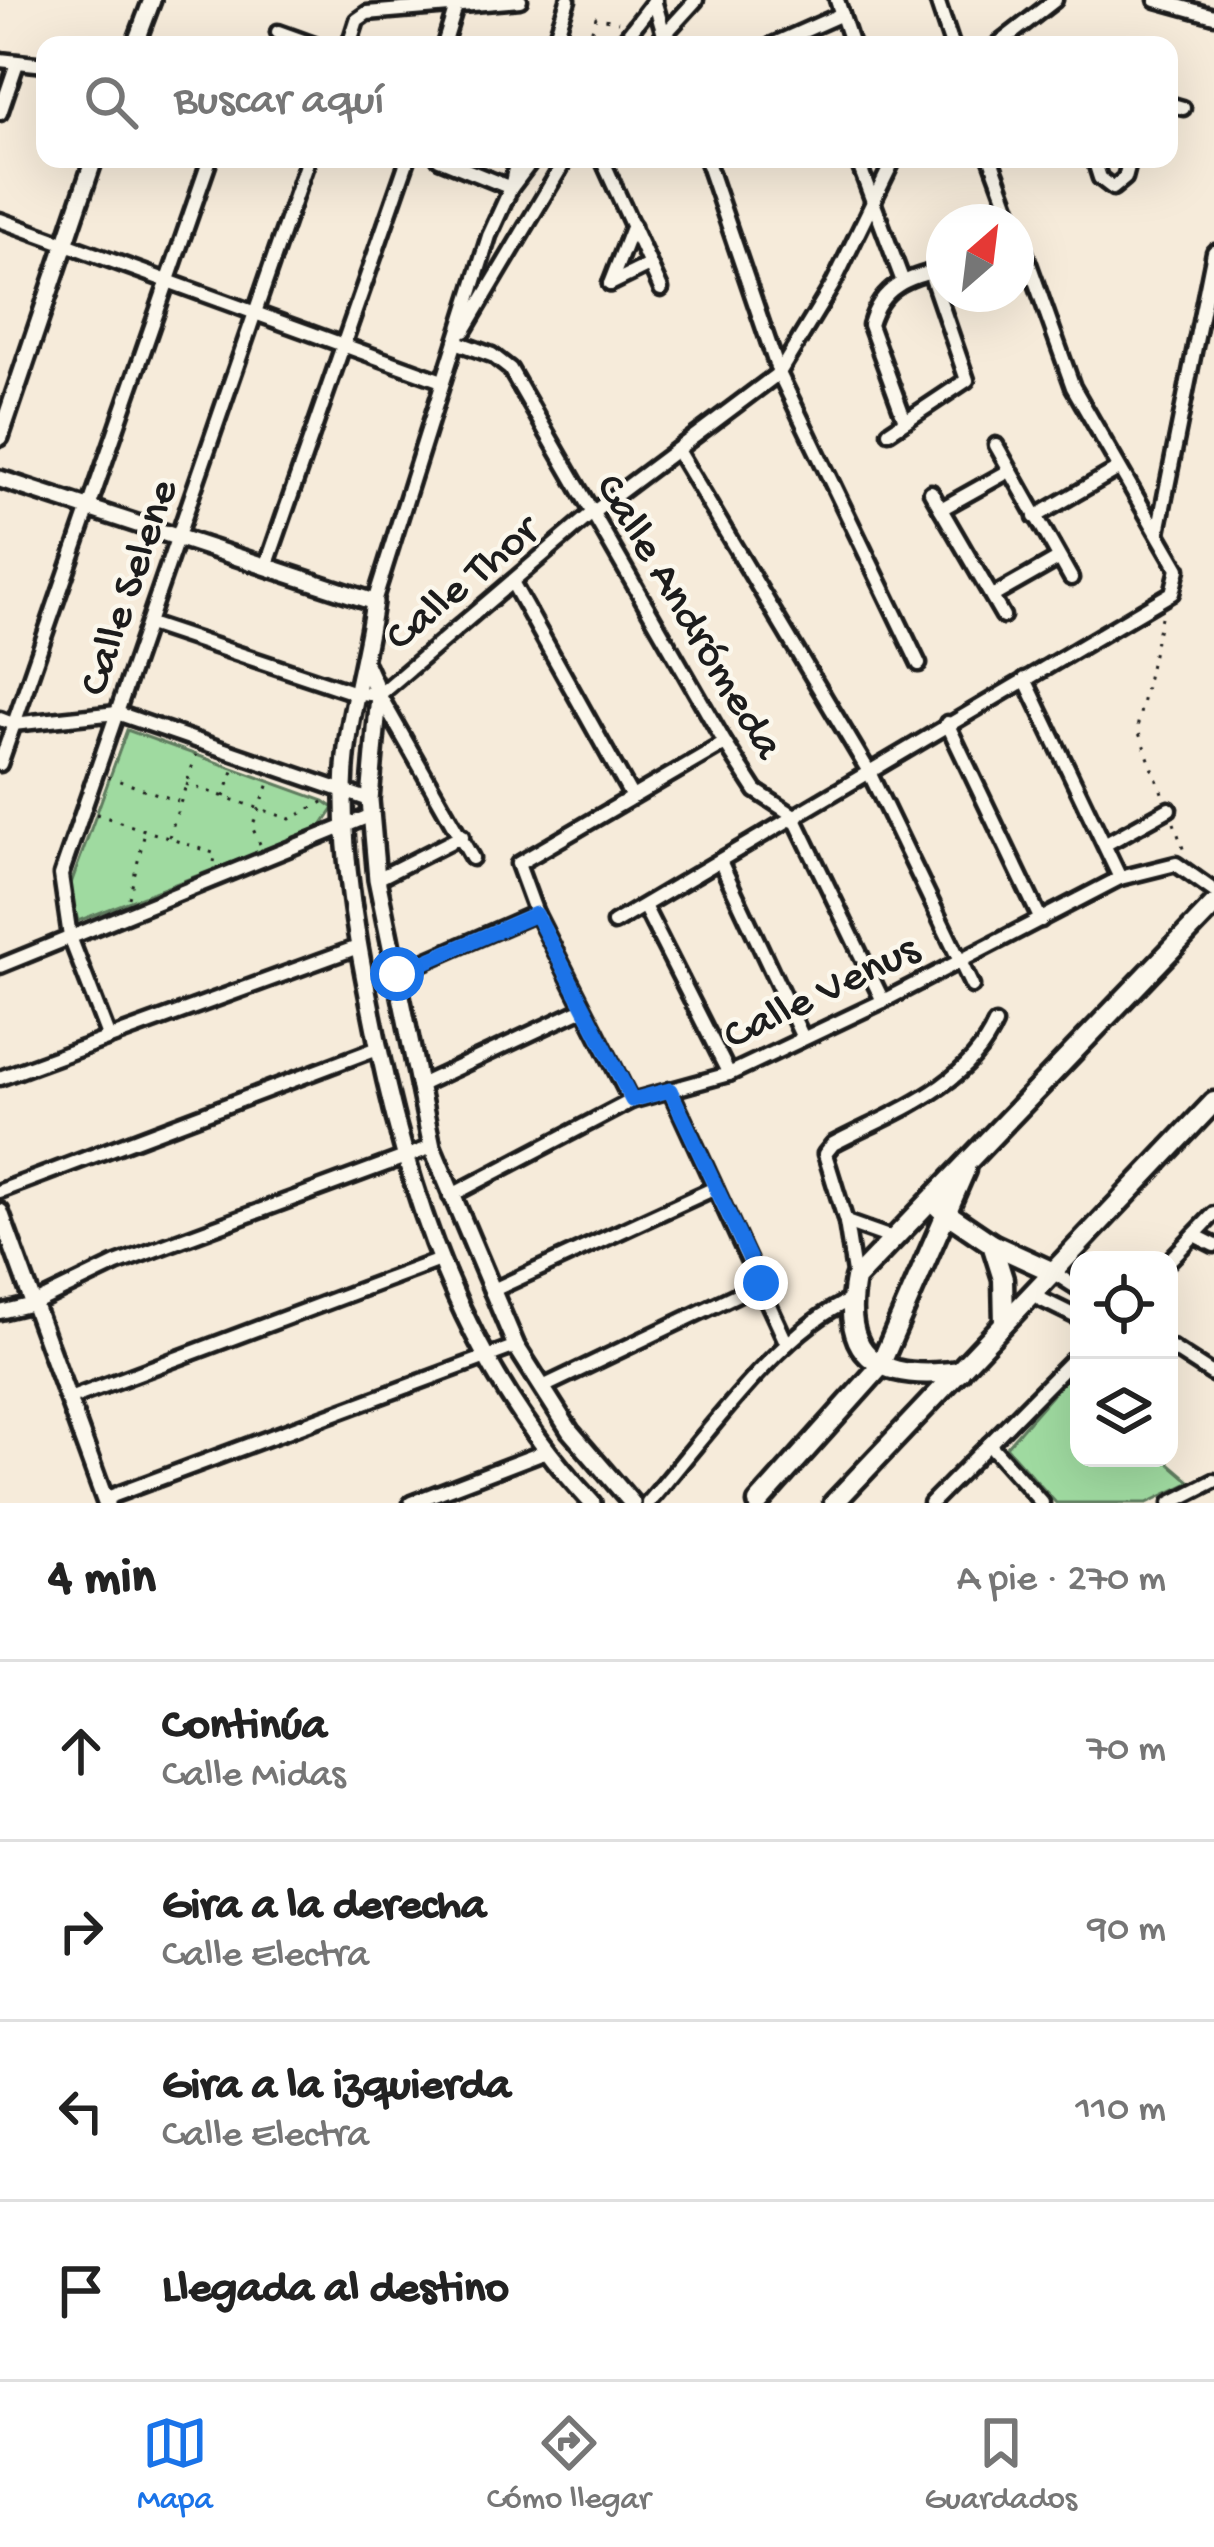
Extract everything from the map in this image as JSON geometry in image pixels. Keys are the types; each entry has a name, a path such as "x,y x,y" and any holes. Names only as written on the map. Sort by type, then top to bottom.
{"main road":[{"path":"758,1503 879,1368 938,1207 970,1159 1214,905"},
{"path":"834,1503 1214,1102"},
{"path":"938,1207 894,1239 855,1279 851,1300 857,1340 879,1368 930,1375 960,1371"},
{"path":"938,1207 992,1244 1051,1271"},
{"path":"992,1244 1003,1279 1004,1323"}],"street":[{"path":"138,36 152,0"},
{"path":"352,36 358,20 367,13 520,0"},
{"path":"556,36 568,0"},
{"path":"654,0 661,36"},
{"path":"627,36 654,0"},
{"path":"666,36 696,0"},
{"path":"937,0 949,36"},
{"path":"1009,36 1055,0"},
{"path":"1156,0 1214,16"},
{"path":"447,36 456,6"},
{"path":"788,36 840,7 849,36"},
{"path":"278,32 289,36"},
{"path":"0,60 36,64"},
{"path":"0,113 17,63"},
{"path":"0,437 91,168"},
{"path":"0,764 6,721 90,508 207,168"},
{"name":"Calle Selene","path":"109,1038 70,937 62,875 305,168"},
{"path":"266,567 405,168"},
{"path":"461,168 511,188"},
{"path":"511,188 515,168"},
{"path":"526,168 511,188 489,236 374,602 366,666 352,692 344,791 358,947 402,1158 437,1261 484,1357 544,1452 592,1503"},
{"path":"457,342 506,268 561,168"},
{"path":"606,168 661,289"},
{"path":"709,168 779,373 919,664"},
{"path":"860,168 902,280"},
{"path":"779,373 875,206 890,168"},
{"path":"994,168 1007,204"},
{"path":"1097,168 1100,178 1113,188 1125,178 1128,168"},
{"path":"0,220 442,381"},
{"path":"633,225 610,284 649,265"},
{"path":"1157,533 1214,252"},
{"path":"905,421 870,325 879,301 902,280 926,274"},
{"path":"614,923 1166,598 1176,585 1178,569 1073,387 1034,278"},
{"path":"889,432 967,380 948,312"},
{"name":"Calle Andrómeda","path":"457,342 492,355 510,370 756,791 793,815 883,1001"},
{"name":"Calle Thor","path":"149,624 352,692 380,695 591,514 779,373"},
{"path":"996,446 1071,578"},
{"path":"677,450 868,770 972,986"},
{"path":"1036,517 1118,469"},
{"path":"941,509 1009,471"},
{"path":"0,479 374,602"},
{"path":"931,492 1003,616"},
{"path":"993,596 1058,559"},
{"path":"512,582 632,797"},
{"path":"366,666 472,858"},
{"path":"1025,679 1120,878"},
{"path":"380,695 371,808 377,879 432,1147 516,1346 582,1447 632,1503"},
{"path":"6,721 117,713 344,791 371,808"},
{"path":"947,724 1041,920"},
{"path":"632,1100 536,914 518,874 522,858 725,742"},
{"path":"0,966 347,826 371,808"},
{"path":"1106,844 1169,809"},
{"path":"377,879 462,836"},
{"path":"720,861 803,1037"},
{"name":"Calle Venus","path":"450,1196 632,1100 729,1074 883,1001 1120,878 1168,863 1192,873"},
{"path":"1192,873 1214,891"},
{"path":"644,906 729,1074"},
{"path":"397,974 536,914"},
{"path":"0,1078 358,947"},
{"path":"418,1086 583,1009"},
{"path":"855,1279 846,1222 825,1160 829,1148 960,1072 985,1046 995,1024"},
{"path":"0,1191 378,1048"},
{"path":"670,1090 787,1344"},
{"path":"0,1312 32,1304 116,1264 432,1147"},
{"path":"491,1291 715,1188"},
{"path":"1178,1251 1214,1214"},
{"path":"1,1217 105,1501 516,1346"},
{"path":"846,1222 894,1239"},
{"path":"1194,1234 1214,1246"},
{"path":"68,1399 437,1261"},
{"path":"1051,1271 1070,1283"},
{"path":"543,1388 761,1283"},
{"path":"1030,1294 1070,1314"},
{"path":"648,1503 787,1344 830,1309 851,1300"},
{"path":"1178,1352 1214,1375"},
{"path":"931,1503 1073,1359"},
{"path":"989,1444 1042,1503"},
{"path":"411,1503 544,1452"},
{"path":"1171,1503 1214,1481"}],"path":[{"path":"590,36 598,16 638,22"},
{"path":"1166,598 1138,704 1137,728 1192,873"},
{"path":"168,838 200,742"},
{"path":"224,797 238,755"},
{"path":"268,858 252,827 275,768"},
{"path":"96,773 180,802"},
{"path":"186,784 290,819 344,791"},
{"path":"83,810 216,854 208,882"},
{"path":"125,915 145,830"}],"green space":[{"path":"127,730 334,808 320,829 78,921 69,889"},
{"path":"1070,1374 1070,1467 1174,1467 1191,1482 1147,1503 1056,1503 1006,1447"}],"route":[{"path":"397,974 536,914 632,1100 670,1090 761,1283"}]}
